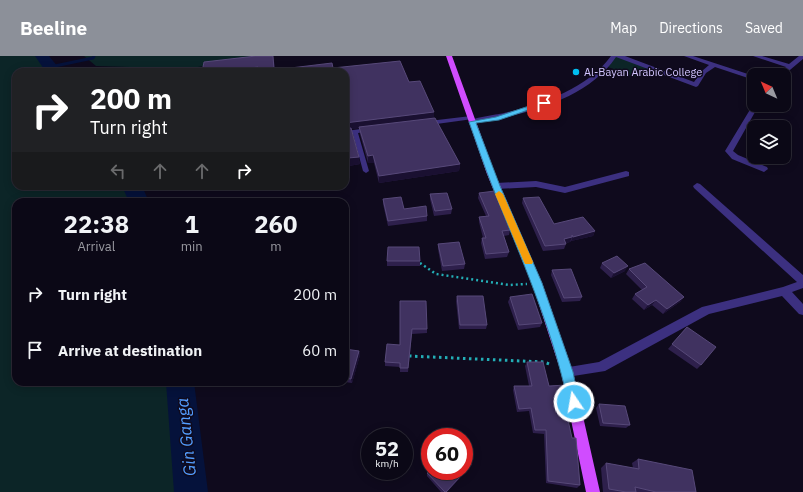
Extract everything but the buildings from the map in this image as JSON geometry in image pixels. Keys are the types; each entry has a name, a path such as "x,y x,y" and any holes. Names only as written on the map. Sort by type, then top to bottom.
{"main road":[{"path":"449,56 496,186 537,283 567,372 593,492"}],"street":[{"path":"472,120 497,118 556,98 599,75 608,66 614,56"},
{"path":"619,56 696,85 704,72 714,65"},
{"path":"687,56 747,76"},
{"path":"756,56 791,67 803,56"},
{"path":"752,112 729,151 735,157 764,169"},
{"path":"496,186 536,184 565,190 626,174"},
{"path":"567,372 601,367 706,310 784,291 803,283 697,186"},
{"path":"784,291 803,311"}],"lane":[{"path":"424,123 472,120"},
{"path":"349,133 378,129"},
{"path":"355,132 366,171"}],"path":[{"path":"420,263 436,274 509,285 537,283"},
{"path":"409,356 544,362 567,372"}],"green space":[{"path":"0,56 42,56 51,68 12,68 12,190 134,190 137,198 12,198 12,386 180,386 191,492 0,492"},
{"path":"84,56 262,56 198,68 130,68 96,66"},
{"path":"614,56 619,56 650,67 649,71 634,77 608,67"}],"waterway":[{"name":"Gin Ganga","path":"42,56 51,68"},
{"path":"50,67 93,58 94,56"},
{"name":"Gin Ganga","path":"134,190 137,198"},
{"name":"Gin Ganga","path":"180,386 191,492"}],"slow traffic":[{"path":"499,194 528,262"}],"place":[{"name":"Al-Bayan Arabic College","path":"576,72"}],"route":[{"path":"544,103 497,118 472,122 491,174 537,283 567,372 574,402"}]}
